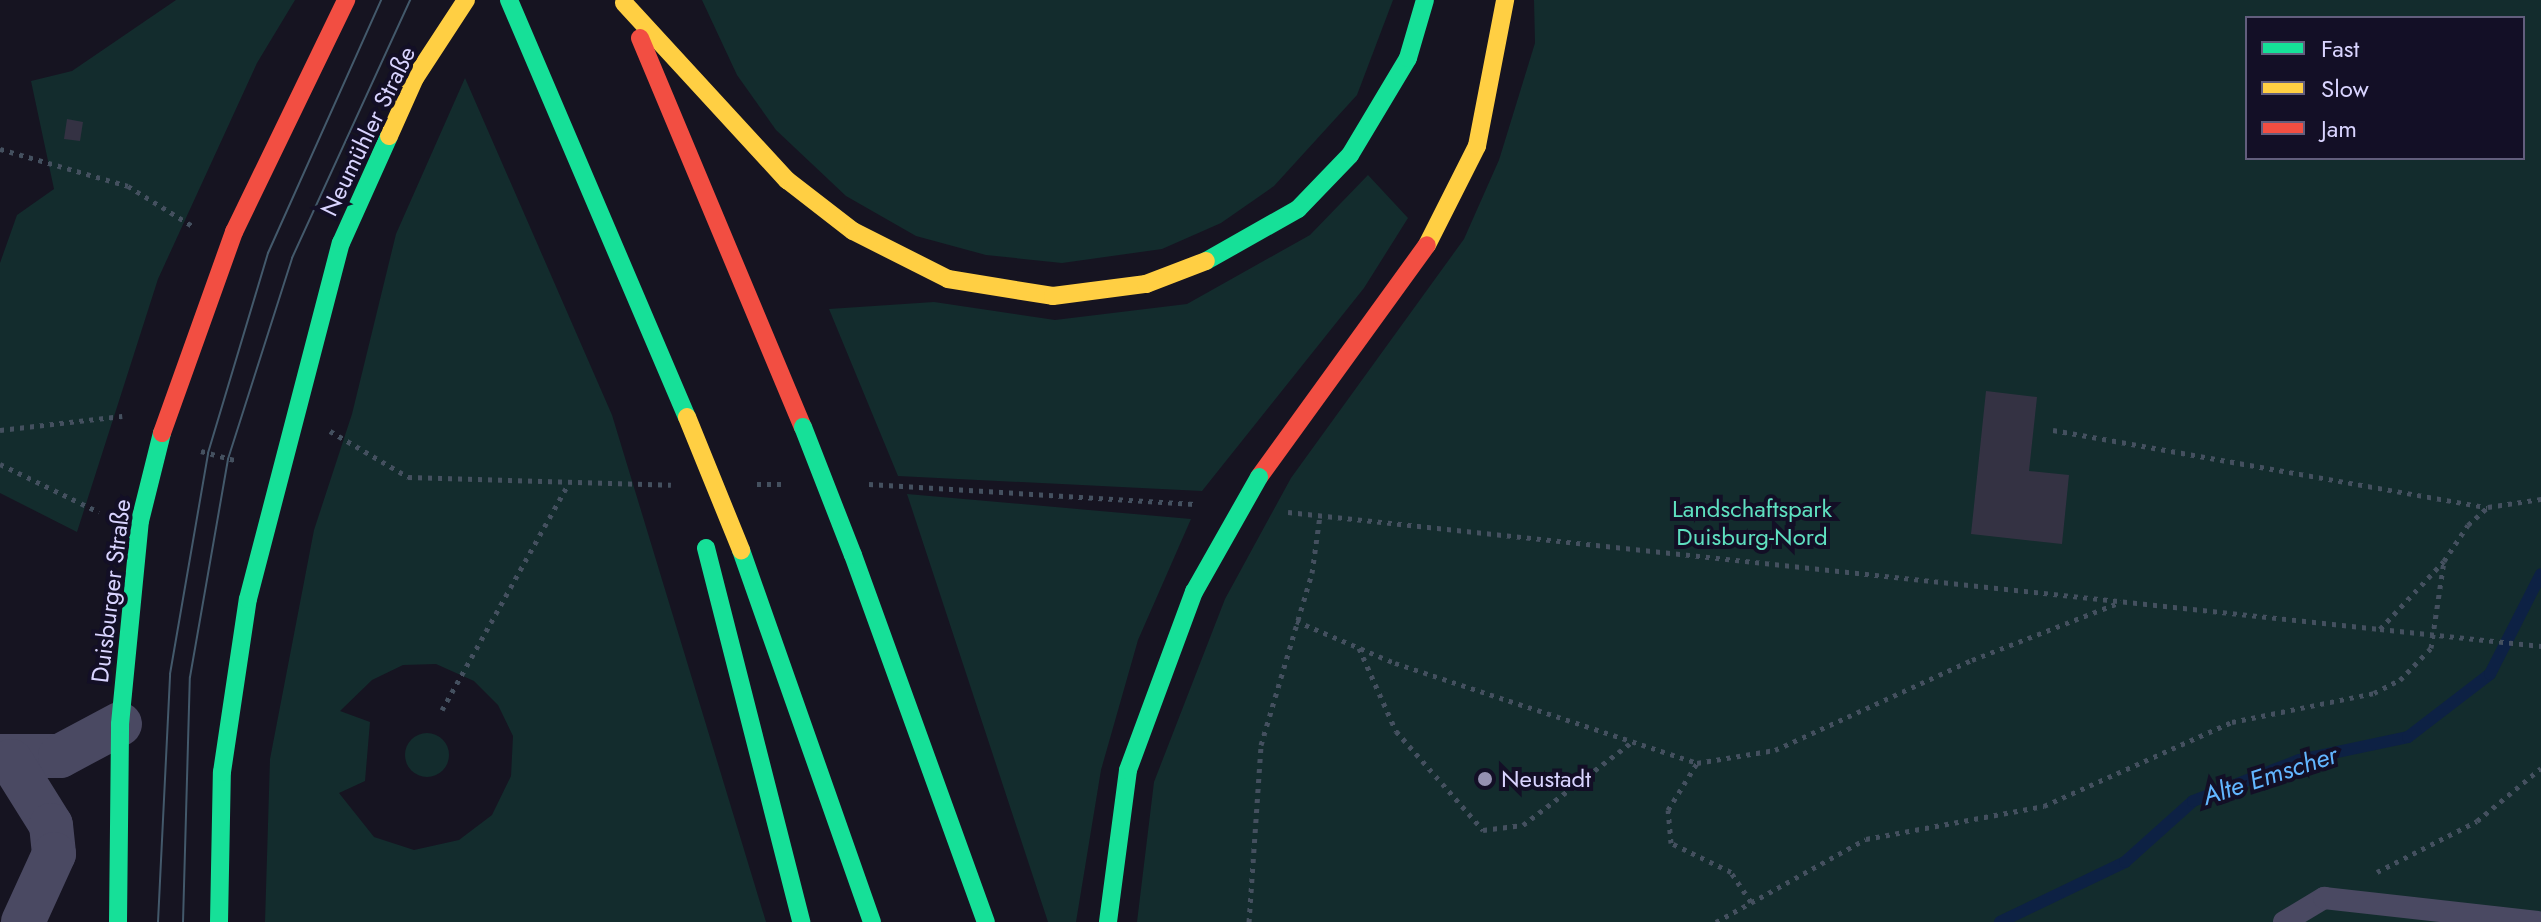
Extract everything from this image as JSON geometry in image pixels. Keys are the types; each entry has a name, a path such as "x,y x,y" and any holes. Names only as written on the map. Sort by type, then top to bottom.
{"main road":[{"path":"232,238 346,0"},
{"name":"Neumühler Straße","path":"219,922 222,772 248,599 341,243 415,78 466,0"},
{"path":"509,0 640,300 680,417 741,550 872,922"},
{"path":"623,1 787,180 853,231 948,279 1053,296 1146,284 1228,253 1298,209 1350,155 1408,58 1425,0"},
{"path":"1108,922 1128,770 1194,592 1259,477 1440,227 1477,146 1505,0"},
{"path":"623,1 803,427 853,555 986,922"},
{"name":"Duisburger Straße","path":"118,922 120,724 140,521 167,411 232,238"},
{"path":"680,417 688,476"},
{"path":"705,541 801,922"}],"street":[{"path":"6,759 60,756 120,724"},
{"path":"6,759 51,825 54,854 23,922"}],"lane":[{"path":"2284,922 2324,898 2538,922"}],"path":[{"path":"0,149 128,186 232,238"},
{"path":"0,430 167,411"},
{"path":"2053,430 2488,507 2531,498 2541,499"},
{"path":"0,464 79,508 140,521"},
{"path":"442,710 567,486"},
{"path":"2380,629 2444,561 2488,507"},
{"path":"1249,922 1261,745 1296,621 1320,515 2541,646"},
{"path":"1716,922 1866,839 2044,806 2232,722 2374,693 2400,680 2431,648 2444,561"},
{"path":"1296,621 1359,648 1697,763 1775,750 1972,660 2123,601"},
{"path":"1359,648 1396,731 1483,830 1523,825 1633,742"},
{"path":"1697,763 1668,810 1671,843 1731,872 1751,902"},
{"path":"2324,898 2477,821 2541,768"}],"green space":[{"path":"176,0 295,0 257,63 158,279 77,532 0,493 0,263 17,215 54,189 31,81 72,71"},
{"path":"702,0 1393,0 1357,95 1274,186 1221,223 1162,249 1062,263 986,255 916,236 846,196 776,130 737,75"},
{"name":"Landschaftspark Duisburg-Nord","path":"1534,0 2541,0 2541,922 1137,922 1154,782 1225,599 1291,478 1464,239 1499,160 1535,43"},
{"path":"465,78 612,415 766,922 265,922 270,759 314,530 352,414 396,234","holes":["436,664 474,681 498,705 513,736 511,776 492,815 459,840 414,850 374,837 339,793 365,781 370,722 340,711 372,680 403,665"]},
{"path":"1368,175 1408,218 1364,288 1202,491 898,476 829,309 934,302 1055,320 1187,304 1310,235"},
{"path":"907,494 1191,519 1138,640 1101,770 1076,922 1048,922"},
{"path":"427,733 443,739 449,755 443,771 427,777 411,771 405,755 411,739"}],"building":[{"path":"67,119 83,122 80,141 64,139"},
{"path":"1986,391 2037,397 2029,471 2069,475 2062,544 1971,534"}],"waterway":[{"name":"Alte Emscher","path":"2000,922 2125,862 2193,801 2299,760 2408,737 2490,674 2541,574"}],"tram line":[{"path":"158,922 170,674 208,453 268,253 381,0"},
{"path":"183,922 190,677 228,459 292,258 410,0"}],"traffic: fast":[{"path":"509,0 687,417"},
{"path":"1206,261 1298,209 1350,155 1408,58 1425,0"},
{"path":"219,922 222,772 248,599 341,243 389,136"},
{"path":"803,427 853,555"},
{"path":"118,922 120,724 140,521 162,433"},
{"path":"1194,592 1259,477"},
{"path":"706,548 801,922"},
{"path":"741,550 872,922"},
{"path":"853,555 986,922"},
{"path":"1108,922 1128,770 1194,592"}],"traffic: slow":[{"path":"389,136 415,78 466,0"},
{"path":"1427,245 1477,146 1505,0"},
{"path":"624,3 787,180 853,231 948,279 1053,296 1146,284 1206,261"},
{"path":"687,417 741,550"}],"traffic: jam":[{"path":"162,433 234,232 346,0"},
{"path":"640,38 803,427"},
{"path":"1259,477 1427,245"}],"place":[{"name":"Neustadt","path":"1485,779"}]}
